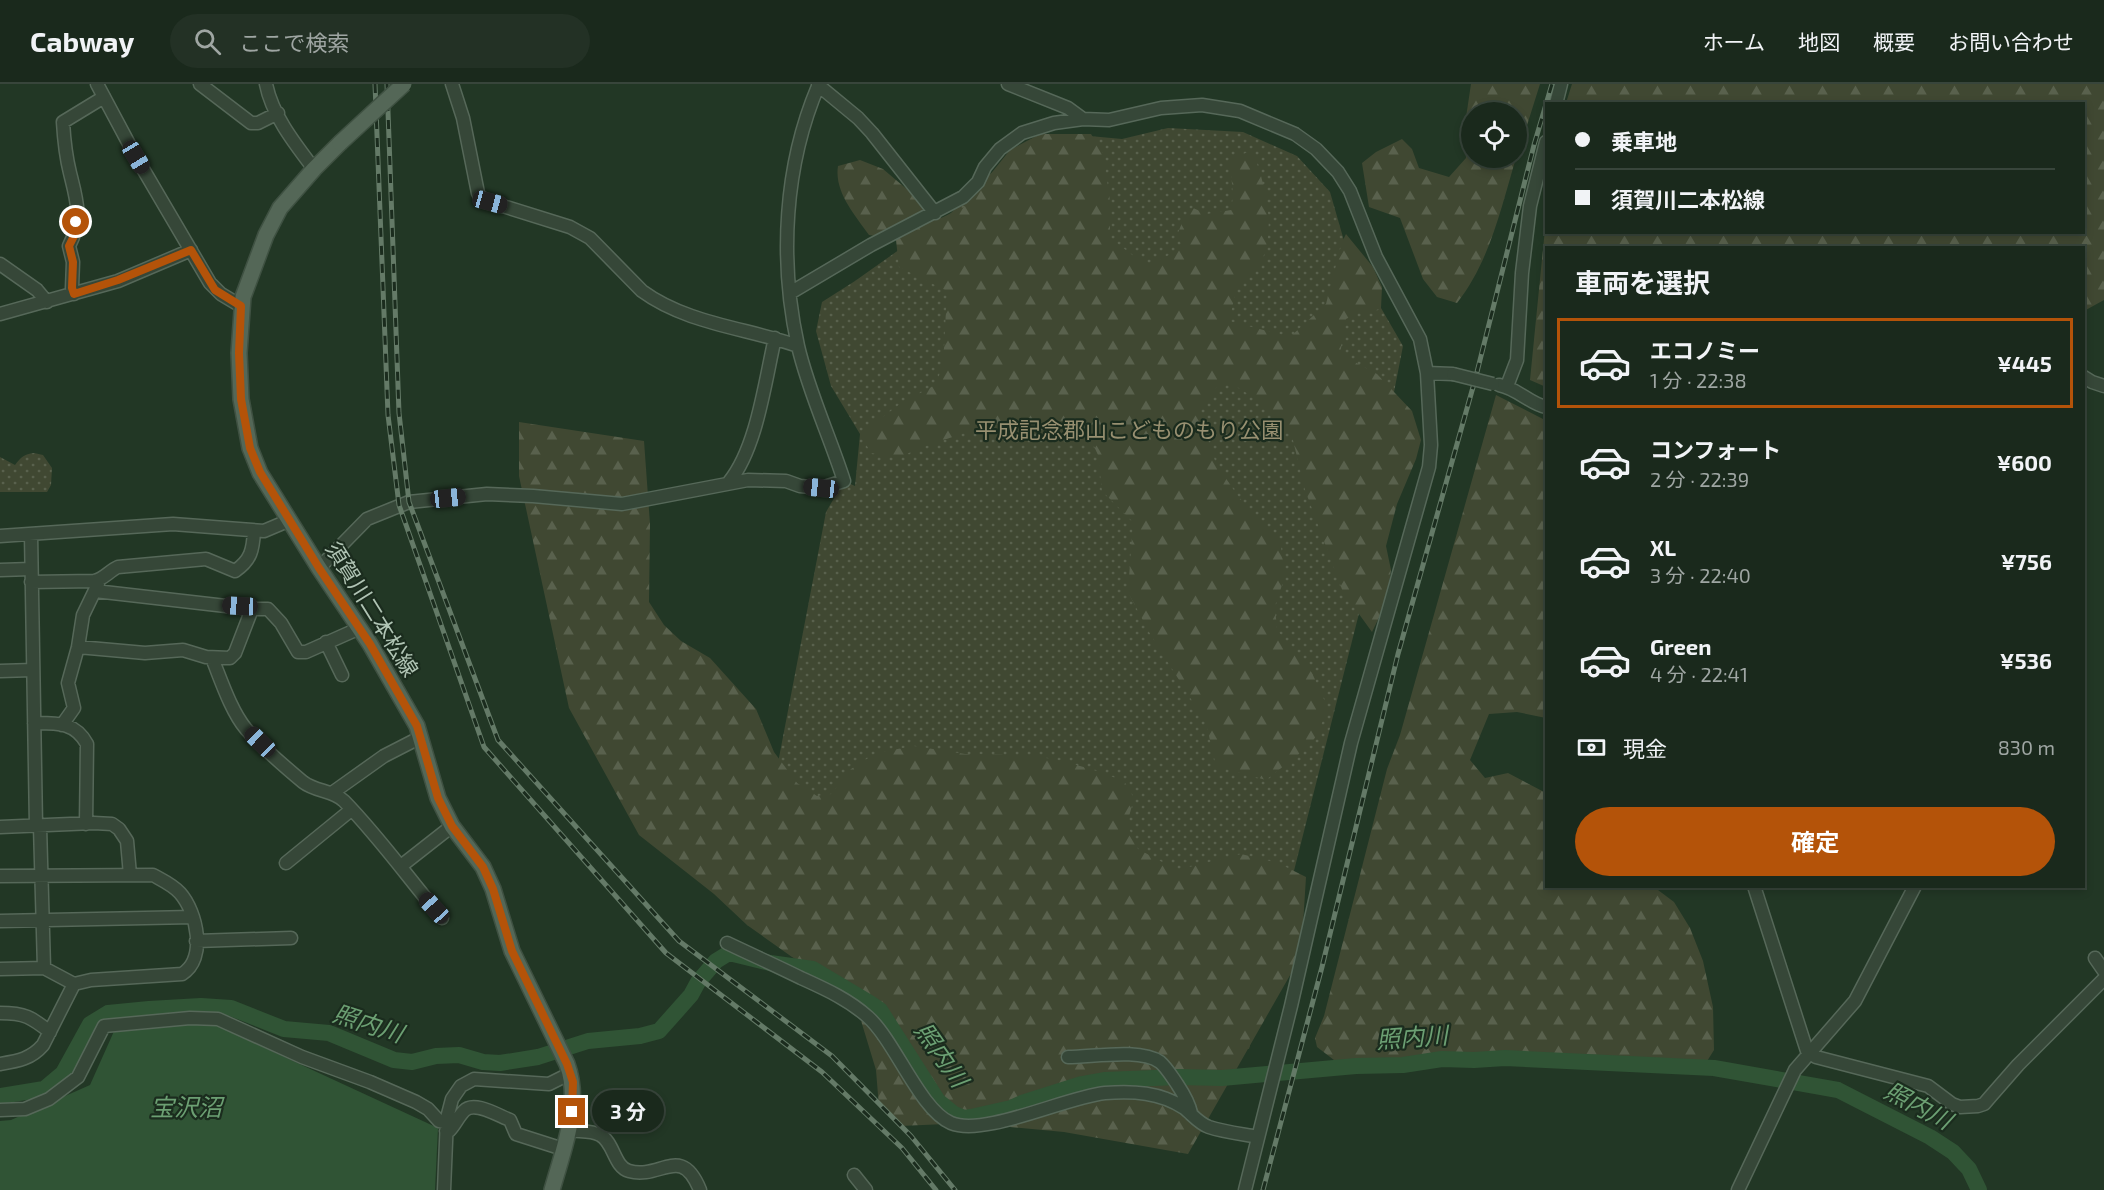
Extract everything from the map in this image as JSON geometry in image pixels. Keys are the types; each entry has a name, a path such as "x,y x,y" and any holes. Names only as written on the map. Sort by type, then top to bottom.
{"main road":[{"name":"須賀川二本松線","path":"404,84 314,169 280,208 266,235 241,306 239,353 241,399 250,448 260,472 319,568 360,628 417,726 438,798 452,826 483,867 493,889 512,951 569,1070 574,1103 552,1190"}],"street":[{"path":"97,84 215,290 241,306"},
{"path":"200,84 251,123 258,123 278,113"},
{"path":"266,84 278,113 295,144 314,169"},
{"path":"452,84 463,118 480,197 570,227 590,238 650,297 689,315 798,346"},
{"path":"319,568 368,519 410,502 487,494 622,504 748,480 786,481 800,486 826,488 844,481 798,346 790,293 787,228 791,186 801,138 818,84 872,133 935,213"},
{"path":"1008,84 1068,108 1083,119"},
{"path":"1556,102 1561,84"},
{"path":"74,294 72,288 73,262 69,246 75,234 78,210 63,122 104,97"},
{"path":"790,293 872,245 963,197 978,182 985,167 1012,138 1053,123 1083,119 1109,120 1161,108 1202,105 1240,111 1295,134 1316,149 1338,172 1350,191 1376,257 1420,339 1427,373 1431,445 1429,467 1351,743 1291,1006 1245,1190"},
{"path":"1507,386 1517,360 1522,273 1530,206 1545,146"},
{"path":"0,314 118,280 191,250"},
{"path":"0,264 37,290 47,302"},
{"path":"729,482 739,470 751,439 775,338"},
{"path":"1427,373 1453,374 1507,386 1545,407"},
{"path":"2085,378 2104,386"},
{"path":"0,536 173,524 264,531 290,520"},
{"path":"62,725 74,708 68,683 78,647 82,615 97,585 118,567 206,559 235,570 243,565 251,555 254,531"},
{"path":"31,534 34,723 44,968"},
{"path":"0,570 252,609 268,609 281,623 298,652 306,652 360,628"},
{"path":"78,647 138,652 183,650 212,658 230,658 235,654 252,609"},
{"path":"326,642 342,675"},
{"path":"212,658 226,693 245,727 305,784 339,796 401,866 442,918"},
{"path":"0,670 33,670"},
{"path":"34,723 62,725 75,729 87,744 86,824"},
{"path":"332,793 384,756 421,737"},
{"path":"286,863 351,810"},
{"path":"0,827 112,824 123,834 129,851 130,875"},
{"path":"401,866 452,826"},
{"path":"0,876 153,875 168,883 180,894 190,908 196,926 196,954 193,963 182,974 91,980 74,984 44,968 0,969"},
{"path":"1755,888 1803,1044 1809,1053 1928,1086 1952,1104 1960,1107 1984,1104 2018,1065 2104,979"},
{"path":"1738,1190 1788,1081 1809,1053 1855,1001 1914,888"},
{"path":"0,921 193,917"},
{"path":"196,941 291,938"},
{"path":"727,943 839,995 859,1009 878,1028 932,1110 952,1124 990,1123 1043,1110 1082,1096 1142,1093 1162,1097 1180,1106 1208,1127 1258,1137"},
{"path":"2095,958 2104,971"},
{"path":"0,1064 27,1059 43,1045 74,984"},
{"path":"0,1013 24,1014 50,1032"},
{"path":"0,1110 25,1109 49,1099 78,1077 104,1026 190,1018 218,1018 302,1057 416,1102 428,1109 449,1131 456,1125 464,1110 482,1109 510,1120 516,1134 563,1149"},
{"path":"1068,1057 1141,1055 1155,1059 1165,1067 1180,1088 1191,1114"},
{"path":"444,1190 446,1127 456,1091 460,1086 471,1079 549,1084 565,1076 569,1070"},
{"path":"568,1130 594,1133 603,1137 620,1164 630,1172 678,1165 692,1175 700,1190"},
{"path":"854,1175 866,1190"}],"green space":[{"path":"1471,84 1540,84 1527,125 1527,102 1468,102"},
{"path":"1572,84 2104,84 2104,300 2085,310 2085,246 1545,246 1545,387 1530,380 1545,229 1545,234 2085,234 2085,102 1566,102"},
{"name":"平成記念郡山こどものもり公園","path":"1168,128 1243,132 1297,156 1330,192 1355,279 1381,308 1403,346 1394,392 1401,447 1249,1049 889,988 747,925 826,512 844,481 855,486 860,434 831,386 816,331 822,302 951,213 990,174 1068,134 1122,139"},
{"path":"1040,134 1091,134 1103,153 1110,201 1110,238 1147,266 1183,248 1177,235 1182,223 1193,208 1207,214 1231,210 1233,196 1230,160 1252,150 1265,191 1269,221 1268,236 1261,262 1239,285 1229,321 1290,337 1326,304 1346,234 1373,267 1382,287 1381,308 1372,312 1360,312 1346,319 1340,354 1377,374 1412,411 1421,440 1416,459 1397,504 1386,546 1391,570 1387,601 1372,632 1343,592 1305,490 1291,432 1263,404 1239,388 1221,383 1198,408 1216,464 1238,496 1281,547 1285,576 1275,606 1277,630 1312,673 1328,708 1317,735 1308,747 1266,780 1216,766 1206,723 1149,632 1128,592 1133,522 1102,491 1098,455 1083,422 1024,419 985,426 917,449 899,458 871,453 860,434 900,404 935,385 944,348 947,291 899,267 896,240 869,235 842,194 838,166 860,160 883,169 941,218 964,207 1010,150"},
{"path":"1402,139 1412,149 1419,168 1449,177 1461,164 1461,168 1513,168 1486,252 1478,270 1457,303 1437,297 1423,279 1400,218 1369,207 1362,163 1376,152"},
{"path":"1496,395 1545,419 1545,718 1517,712 1489,714 1470,760 1485,778 1508,773 1545,792 1545,888 1655,888 1674,902 1690,928 1703,961 1713,1007 1714,1050 1704,1066 1634,1058 1509,1051 1456,1055 1379,1066 1334,1060 1317,1047 1315,1038 1324,1016 1387,769 1400,735"},
{"path":"519,422 644,441 650,524 649,602 664,625 681,641 710,658 756,709 774,752 797,783 817,796 831,794 851,769 876,753 914,746 965,754 1022,755 1054,759 1124,781 1134,798 1127,824 1138,849 1177,870 1241,854 1278,863 1306,877 1301,956 1188,1154 1064,1132 968,1123 900,1126 879,1107 876,1070 859,1014 839,985 792,957 747,925 714,894 639,835 569,708 519,476"},
{"path":"34,453 43,455 52,468 51,485 47,492 0,492 0,457 15,465 23,456"}],"water":[{"name":"宝沢沼","path":"211,1023 438,1128 435,1190 0,1190 0,1121 11,1120 90,1085 115,1029"}],"waterway":[{"name":"照内川","path":"0,1096 44,1089 63,1073 90,1024 108,1013 149,1009 201,1006 231,1008 284,1029 329,1033 394,1060 412,1062 436,1056 459,1055 483,1062 500,1063 538,1057 588,1041 640,1036 659,1031 691,995 698,982 716,961 729,953 770,963 813,969 880,1010 938,1101 954,1114 964,1118 1011,1108 1082,1084 1104,1080 1222,1078 1356,1066 1403,1065 1442,1059 1505,1058 1714,1068 1838,1090 1930,1137 1953,1152 1969,1169 1979,1190"}],"railway":[{"path":"375,84 388,415 399,505 484,747 666,953 822,1072 902,1148 936,1190"},
{"path":"387,84 399,413 409,502 498,740 679,941 832,1056 911,1136 955,1190"},
{"path":"1547,102 1552,84"},
{"path":"1263,1190 1322,967 1398,654 1475,380 1545,108"}],"route":[{"path":"76,222 75,234 69,246 73,262 72,288 74,294 118,280 191,250 215,290 241,306 239,353 241,399 250,448 260,472 319,568 370,644 417,726 426,750 438,798 445,814 483,867 493,889 504,932 512,951 572,1076 574,1103 572,1112"}]}
